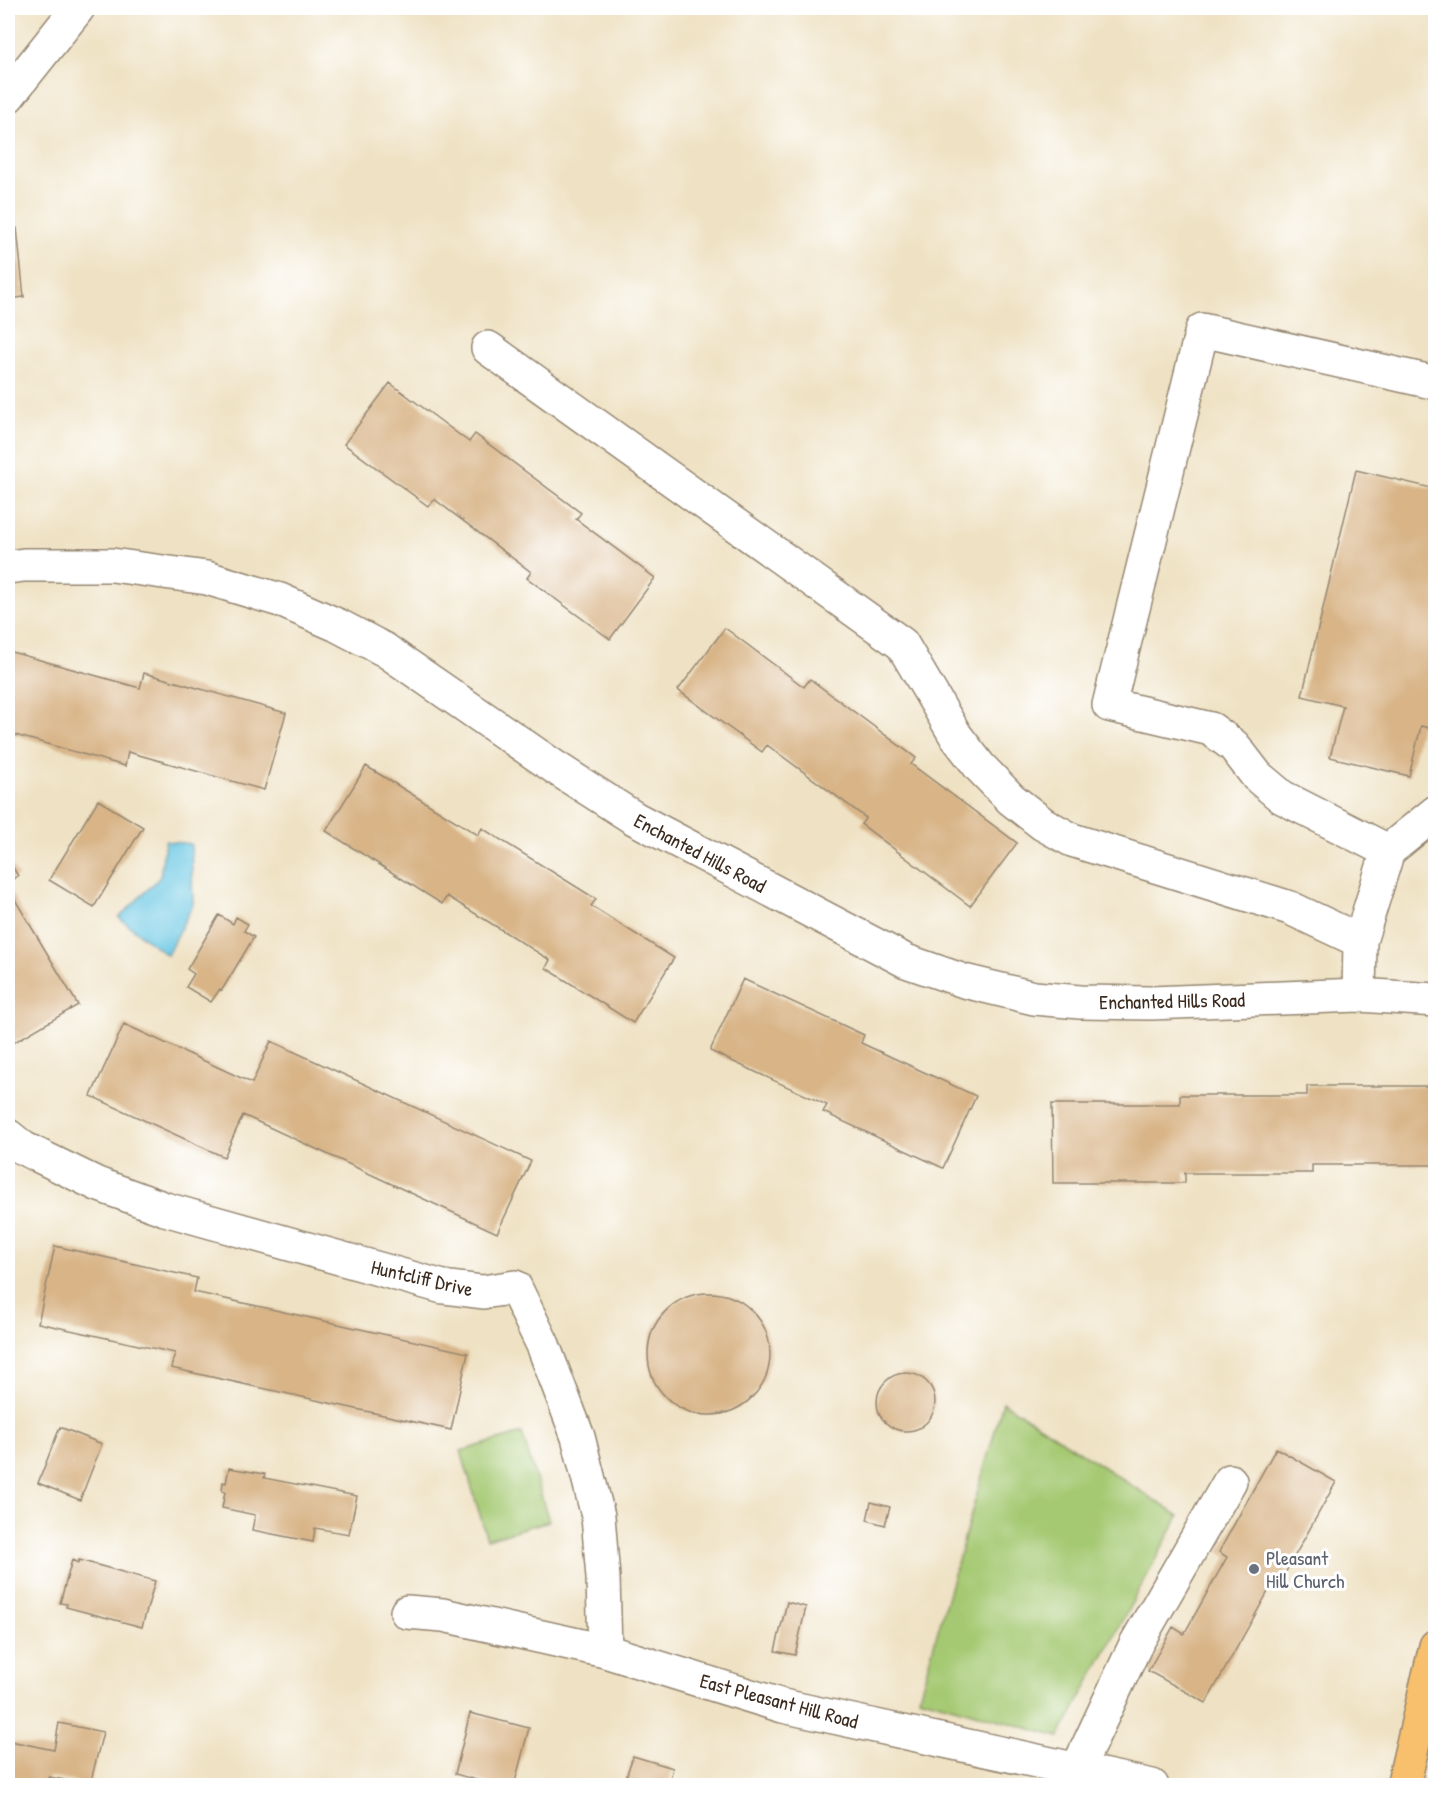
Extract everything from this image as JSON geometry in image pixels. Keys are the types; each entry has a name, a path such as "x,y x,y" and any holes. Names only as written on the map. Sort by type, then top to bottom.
{"main road":[{"path":"1403,1785 1436,1646"}],"street":[{"path":"8,96 78,8"},
{"path":"1388,851 1282,797 1257,776 1234,746 1210,729 1108,705 1202,330 1436,382"},
{"path":"488,348 902,644 956,736 974,759 1011,799 1043,824 1072,840 1290,908 1360,940"},
{"name":"Enchanted Hills Road","path":"8,567 112,565 207,578 280,600 337,624 385,650 556,768 634,818 906,961 964,981 1034,998 1080,1002 1151,1003 1359,995 1436,1000"},
{"path":"1359,995 1360,940 1388,851 1436,812"},
{"name":"Huntcliff Drive","path":"8,1136 23,1148 97,1184 165,1209 443,1287 483,1292 515,1287 543,1345 578,1437 598,1516 605,1651"},
{"path":"1077,1770 1136,1644 1230,1481"},
{"name":"East Pleasant Hill Road","path":"407,1612 443,1615 605,1651 783,1706 1152,1785"}],"green space":[{"path":"1003,1402 1179,1516 1059,1737 919,1697"},
{"path":"522,1433 549,1521 487,1539 461,1451"}],"water":[{"path":"165,841 191,844 193,904 167,955 119,918 160,877"}],"building":[{"path":"17,228 24,297 8,299 8,229"},
{"path":"390,383 469,442 475,434 581,513 576,519 655,578 610,639 527,578 531,572 434,499 428,506 344,444"},
{"path":"1356,470 1436,489 1436,730 1421,726 1409,776 1330,757 1343,706 1302,696"},
{"path":"725,628 804,687 810,679 916,758 911,764 1017,843 970,906 861,824 866,818 767,745 762,752 678,690"},
{"path":"8,651 140,688 144,673 286,713 264,790 128,752 125,766 8,733"},
{"path":"366,766 478,835 482,828 596,899 591,906 674,958 633,1023 546,968 550,960 447,896 442,904 326,831"},
{"path":"98,800 143,827 94,907 49,880"},
{"path":"8,859 18,876 8,882"},
{"path":"8,888 78,1005 8,1046"},
{"path":"219,915 233,924 236,917 248,924 244,931 254,937 222,990 220,989 211,1002 186,987 194,974 187,969"},
{"path":"743,979 864,1035 861,1043 976,1096 943,1168 823,1112 827,1105 710,1051"},
{"path":"124,1024 252,1083 271,1041 531,1161 497,1233 243,1115 224,1157 91,1096"},
{"path":"1307,1086 1436,1086 1436,1165 1312,1165 1312,1173 1185,1173 1185,1183 1053,1183 1052,1104 1180,1104 1180,1095 1307,1095"},
{"path":"55,1246 197,1278 194,1292 468,1353 451,1430 171,1368 175,1353 38,1323"},
{"path":"709,1293 732,1297 752,1311 766,1331 770,1354 766,1377 752,1397 732,1411 709,1415 686,1411 666,1397 652,1377 648,1354 652,1331 666,1311 686,1297"},
{"path":"906,1373 917,1375 930,1386 935,1402 933,1413 922,1426 906,1431 895,1429 882,1418 877,1402 879,1391 890,1378"},
{"path":"60,1427 102,1444 80,1500 38,1483"},
{"name":"Pleasant Hill Church","path":"1276,1448 1336,1482 1279,1584 1274,1581 1206,1703 1148,1671 1173,1627 1184,1634 1227,1557 1219,1552"},
{"path":"229,1468 265,1474 264,1478 357,1496 349,1534 315,1528 313,1542 252,1530 255,1515 222,1508 225,1492 222,1491 223,1482 226,1483"},
{"path":"871,1502 890,1507 885,1525 867,1520"},
{"path":"72,1560 155,1581 142,1627 66,1607 67,1604 60,1603"},
{"path":"787,1602 806,1607 795,1655 775,1651"},
{"path":"470,1713 529,1728 514,1786 498,1786 455,1774"},
{"path":"59,1723 103,1732 90,1785 49,1777 47,1786 8,1780 10,1741 54,1750"},
{"path":"633,1756 673,1768 668,1786 623,1786"}],"place":[{"name":"Pleasant Hill Church","path":"1254,1569"}]}
